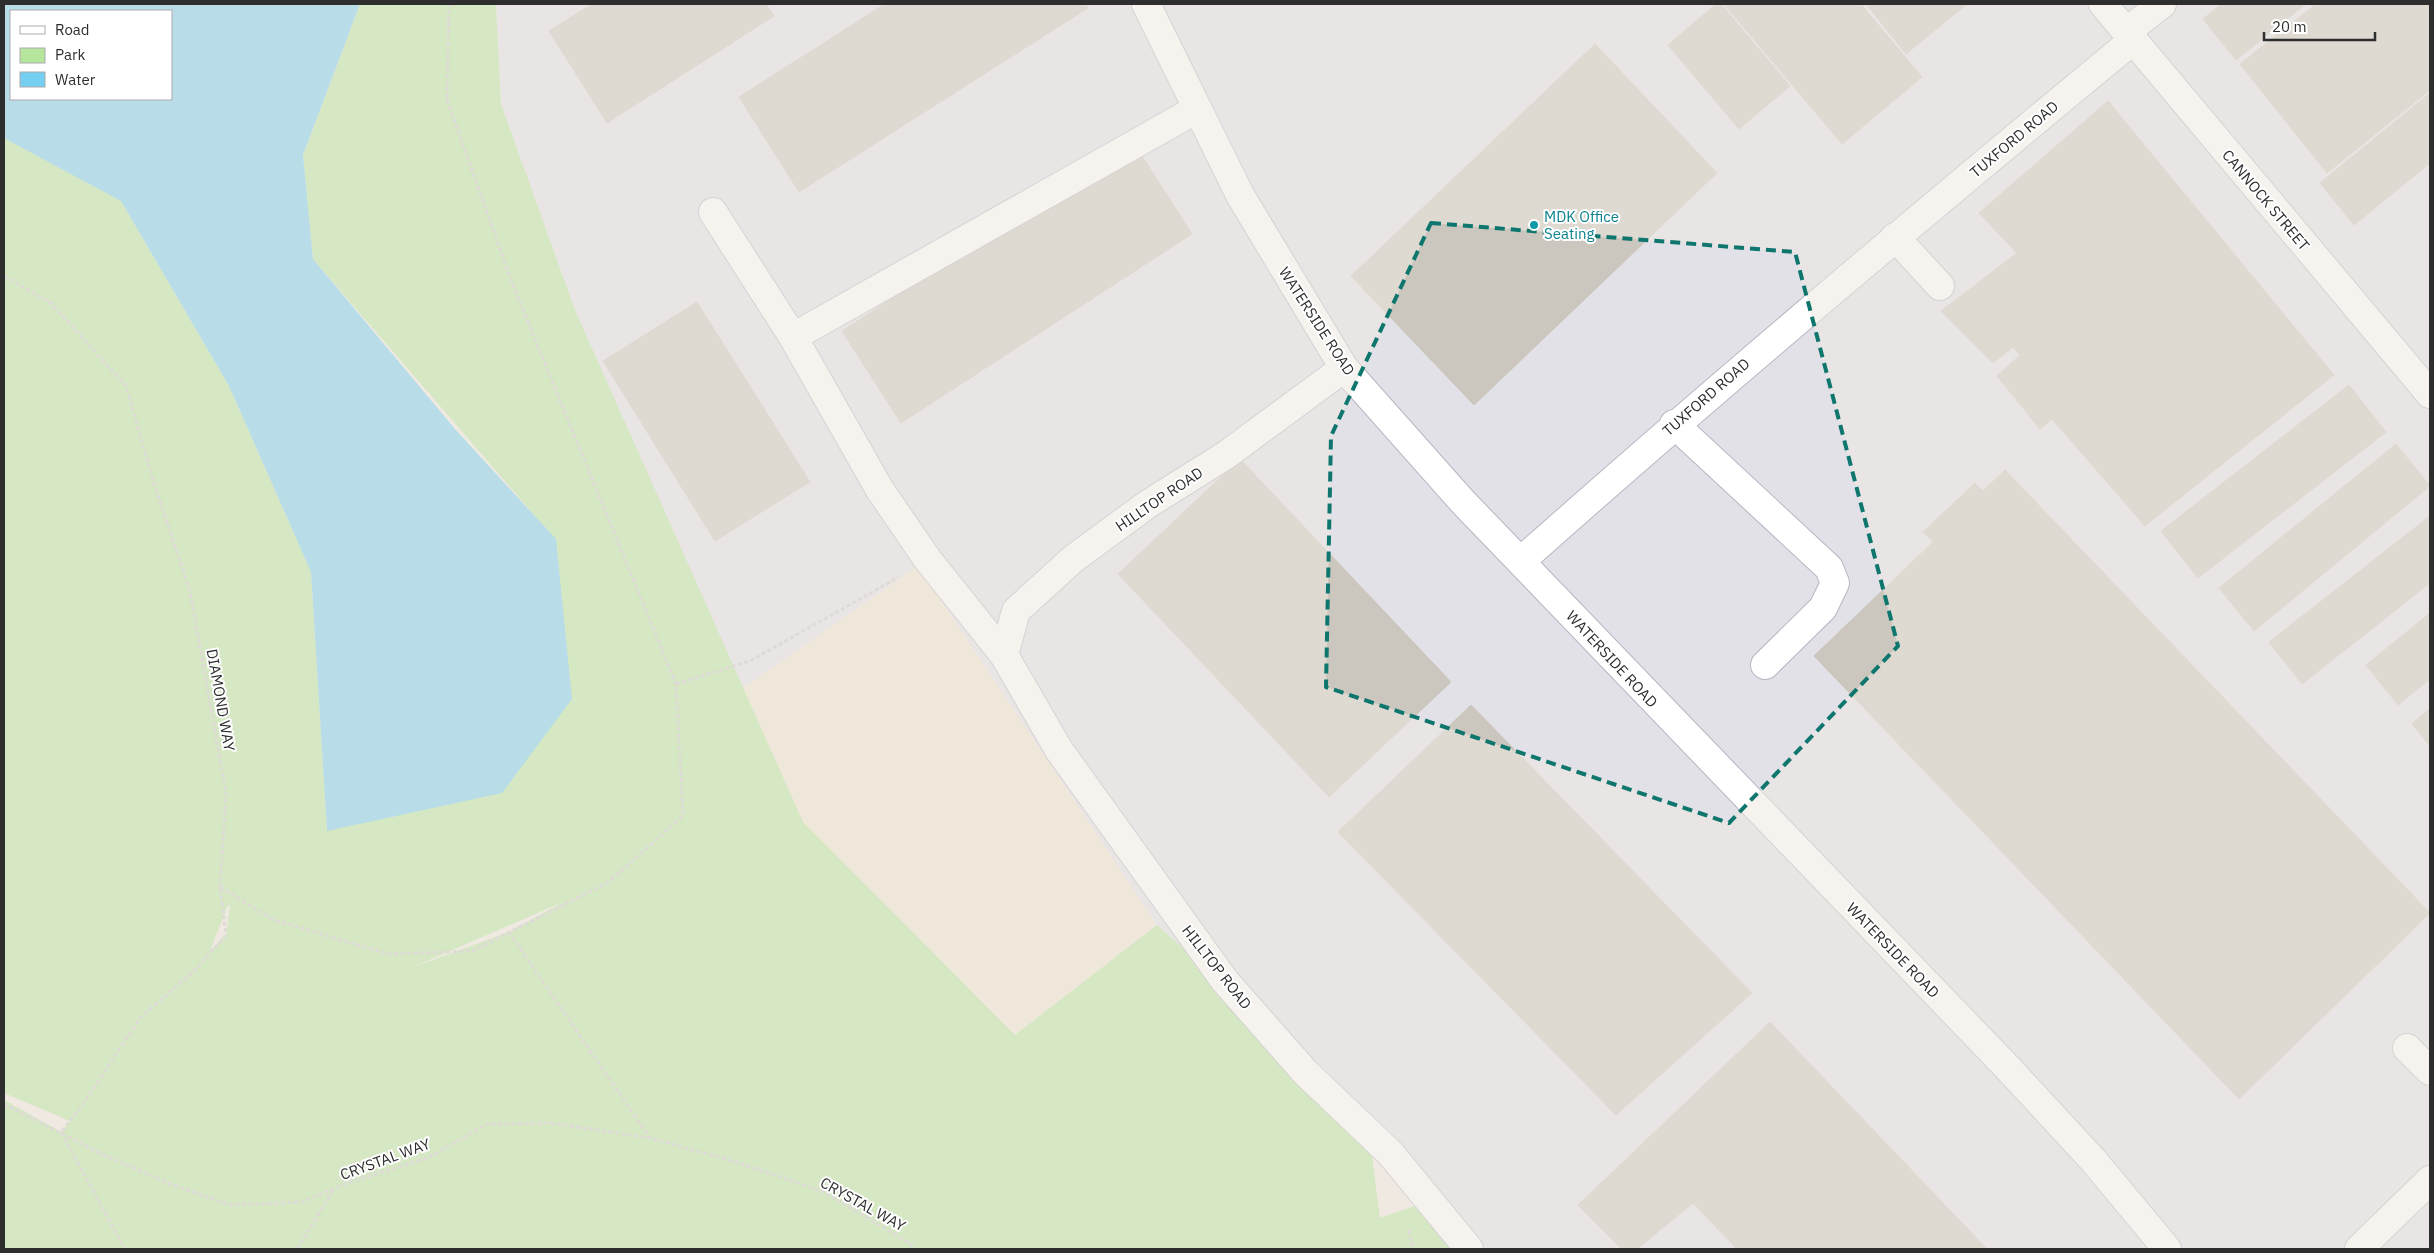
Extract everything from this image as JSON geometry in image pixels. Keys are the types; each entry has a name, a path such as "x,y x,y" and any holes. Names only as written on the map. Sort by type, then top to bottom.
{"street":[{"name":"WATERSIDE ROAD","path":"1146,4 1240,195 1344,368 1463,502 1521,561 1634,683 2012,1073 2092,1160 2167,1249"},
{"name":"CANNOCK STREET","path":"2103,4 2430,394"},
{"name":"TUXFORD ROAD","path":"1521,561 1674,424 2129,36 2162,4"},
{"path":"793,337 1197,109"},
{"name":"HILLTOP ROAD","path":"713,212 793,337 880,490 928,560 1004,655 1059,750 1225,981 1305,1072 1390,1154 1469,1249"},
{"path":"1895,236 1940,286"},
{"name":"HILLTOP ROAD","path":"1004,655 1016,611 1073,558 1148,504 1226,455 1344,368"},
{"path":"1674,424 1829,568 1835,583 1822,608 1765,665"},
{"path":"2407,1048 2430,1071"},
{"path":"2359,1249 2430,1180"}],"path":[{"path":"220,887 274,920 389,954 472,951 607,883 683,816 676,684 514,288 447,100 449,4"},
{"name":"DIAMOND WAY","path":"4,276 51,303 126,386 152,477 190,591 226,794 220,887 226,935 194,972 140,1018 82,1106 61,1132"},
{"path":"676,684 750,661 928,560"},
{"path":"509,932 650,1138"},
{"name":"CRYSTAL WAY","path":"4,1104 104,1155 168,1183 230,1205 302,1202 334,1189 428,1158 487,1124 551,1123 650,1138 736,1162 822,1191 908,1242 915,1249"},
{"path":"61,1132 125,1249"},
{"path":"297,1249 334,1189"}],"highlighted area":[{"path":"1431,223 1795,252 1898,646 1729,823 1326,687 1331,436"}],"shaded area":[{"path":"496,4 2430,4 2430,1249 1465,1249 1286,1051 803,822 595,366 501,104"},
{"path":"918,566 1157,925 1015,1035 803,822 742,689"}],"green space":[{"path":"360,4 496,4 501,104 575,310 803,822 1015,1035 1157,925 1245,1003 1369,1133 1380,1218 1429,1201 1465,1249 4,1249 4,1100 61,1132 70,1121 4,1093 4,81 10,100 121,201 229,386 311,572 327,831 555,539 313,259 303,155","holes":["563,902 509,932 411,968","228,905 230,906 226,935 210,951"]}],"water":[{"path":"4,4 360,4 303,155 313,259 455,429 556,539 572,699 502,793 327,831 311,572 229,386 121,201 4,138"}],"building":[{"path":"592,4 766,4 774,16 607,123 549,31"},
{"path":"885,4 1085,4 1088,8 799,192 739,97"},
{"path":"1716,4 1721,4 1790,86 1739,129 1668,45"},
{"path":"1724,4 1861,4 1922,77 1842,144"},
{"path":"1866,4 1967,4 1906,54"},
{"path":"2221,4 2306,4 2236,60 2203,19"},
{"path":"2316,4 2430,4 2430,90 2327,173 2240,64"},
{"name":"MDK Office Seating","path":"1595,44 1717,173 1474,405 1351,276"},
{"path":"2430,93 2430,163 2354,225 2320,183"},
{"path":"2108,101 2334,375 2145,526 2052,419 2040,429 1997,376 2020,355 2013,347 1993,363 1941,311 2017,253 1979,213"},
{"path":"1133,142 1192,234 901,423 842,331"},
{"path":"697,302 810,482 715,541 603,361"},
{"path":"2349,385 2386,432 2198,578 2161,531"},
{"path":"2396,444 2430,486 2254,631 2219,588"},
{"path":"1240,459 1451,682 1329,797 1118,574"},
{"path":"2005,470 2430,913 2239,1099 1814,656 1933,542 1923,532 1975,483 1983,491"},
{"path":"2430,516 2430,583 2302,684 2269,642"},
{"path":"2430,613 2430,679 2398,705 2366,665"},
{"path":"1471,705 1752,993 1616,1115 1338,832"},
{"path":"2430,708 2430,746 2412,724"},
{"path":"1770,1022 1987,1249 1737,1249 1693,1203 1637,1249 1622,1249 1578,1205"}],"place":[{"name":"MDK Office Seating","path":"1534,225"}]}
